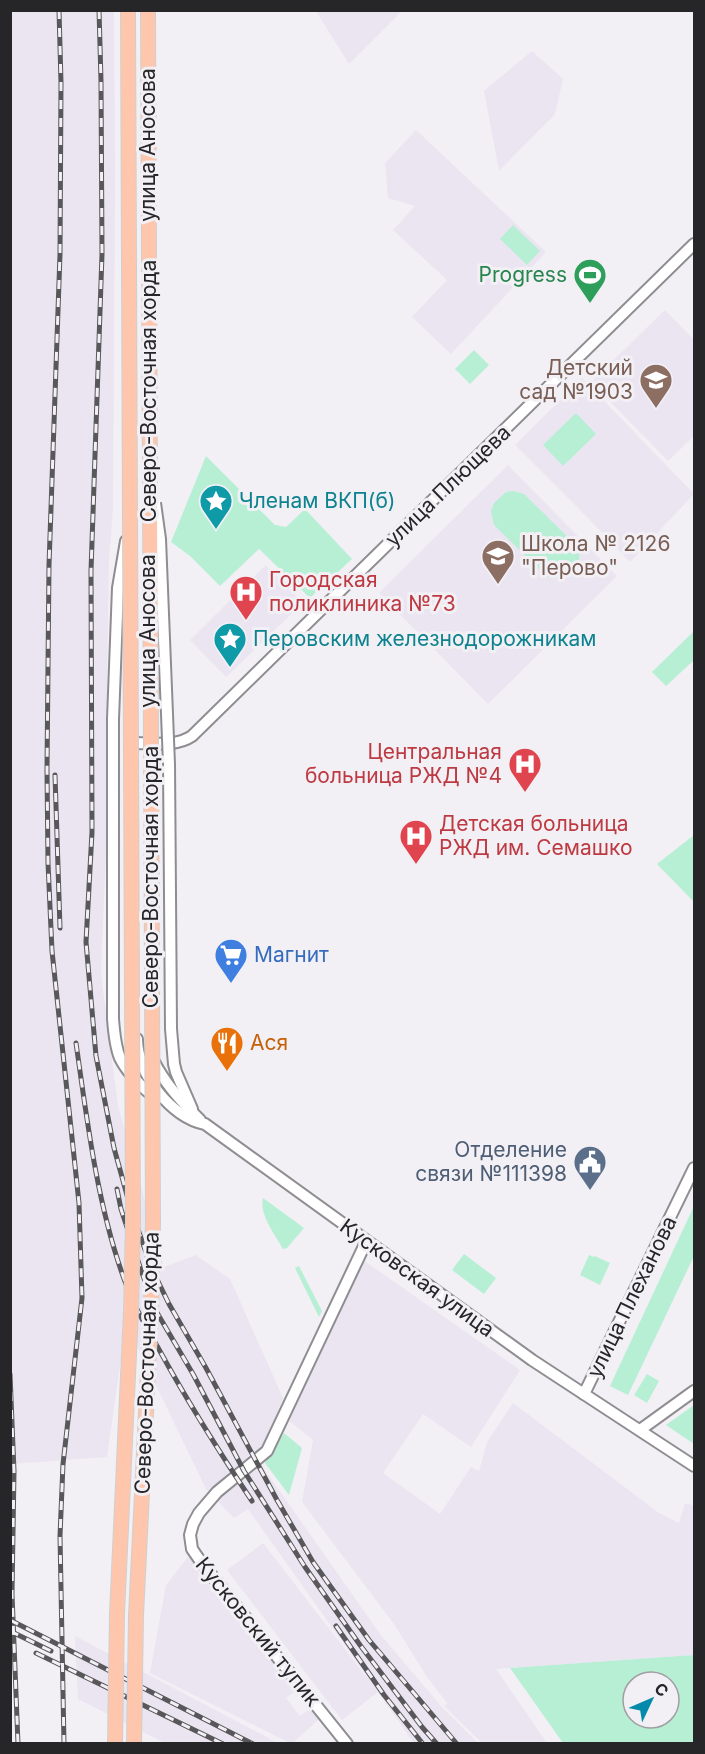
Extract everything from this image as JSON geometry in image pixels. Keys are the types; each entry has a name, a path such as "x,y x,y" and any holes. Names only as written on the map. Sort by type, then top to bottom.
{"main road":[{"name":"Северо-Восточная хорда","path":"115,1743 117,1614 131,1323 133,1223 130,10"},
{"name":"Северо-Восточная хорда","path":"134,1743 136,1615 151,1310 153,1222 148,10"}],"street":[{"name":"улица Аносова","path":"130,10 137,1044 150,1079"},
{"name":"улица Аносова","path":"148,10 149,1043 151,1054 168,1086 205,1125"},
{"name":"улица Плющева","path":"134,743 176,743 192,736 694,244"},
{"path":"150,466 160,539 169,764 171,1029 174,1064 195,1115"},
{"path":"130,518 118,588 112,719 113,1019 121,1059 141,1085 169,1105"},
{"name":"Кусковская улица","path":"150,1079 169,1105 186,1117 205,1125 532,1360 694,1466"},
{"name":"улица Плеханова","path":"584,1394 694,1168"},
{"name":"Кусковский тупик","path":"348,1743 201,1562 192,1549 190,1534 199,1512 208,1501 267,1451 366,1242"},
{"path":"640,1430 694,1390"}],"shaded area":[{"path":"11,11 114,11 113,509 109,561 107,824 101,974 118,1106 164,1267 196,1255 230,1279 283,1398 264,1447 253,1453 380,1634 440,1705 478,1743 414,1743 248,1509 234,1518 206,1489 126,1323 107,1457 11,1464"},
{"path":"316,11 402,11 349,64"},
{"path":"532,51 563,79 555,114 499,171 484,91"},
{"path":"416,130 546,252 451,354 412,317 447,280 393,230 415,206 388,198 385,163"},
{"name":"Детский сад №1903","path":"665,310 694,340 694,436 668,461 591,382"},
{"name":"Школа № 2126 \"Перово\"","path":"582,378 694,494 630,562 515,445"},
{"name":"Школа № 2126 \"Перово\"","path":"508,465 617,576 488,704 379,593"},
{"name":"Городская поликлиника №73","path":"266,565 303,603 226,677 190,640"},
{"path":"363,1260 520,1370 471,1447 423,1414 383,1473 440,1514 471,1467 479,1471 487,1442 513,1403 659,1513 679,1523 685,1503 694,1506 694,1655 496,1669 547,1743 482,1743 444,1706 447,1703 427,1677 394,1624 302,1502 313,1440 289,1421"},
{"path":"263,1543 378,1692 342,1720 227,1570"},
{"path":"188,1557 211,1579 298,1689 286,1698 300,1716 312,1708 320,1718 293,1743 150,1673 166,1585"},
{"path":"75,1636 278,1743 165,1743 78,1699"}],"green space":[{"path":"513,225 540,251 527,265 500,239"},
{"path":"474,350 489,365 470,384 455,369"},
{"path":"576,413 596,434 563,466 543,445"},
{"path":"206,456 275,525 286,527 305,509 352,559 310,598 259,549 220,586 190,556 171,542"},
{"path":"506,492 524,494 579,548 578,563 568,576 547,577 494,525 491,511 494,503"},
{"path":"694,631 694,660 666,686 652,672"},
{"path":"694,835 694,902 657,864"},
{"path":"263,1198 304,1228 287,1248 283,1249 268,1224 263,1211"},
{"path":"694,1206 694,1256 628,1395 610,1386"},
{"path":"464,1254 496,1278 484,1294 452,1270"},
{"path":"589,1255 610,1263 600,1285 580,1275"},
{"path":"299,1266 322,1311 319,1317 295,1268"},
{"path":"647,1374 659,1381 647,1403 634,1395"},
{"path":"694,1405 694,1444 666,1425"},
{"path":"284,1433 302,1448 289,1495 265,1463"},
{"path":"694,1655 694,1743 563,1743 510,1668"}],"railway":[{"path":"59,10 60,254 49,565 48,863 52,951 79,1203 82,1298 63,1464 60,1536 64,1744"},
{"path":"99,10 102,254 91,571 92,832 86,942 96,1056 114,1148 130,1206 151,1267 277,1500 313,1562 369,1640 457,1744"},
{"path":"55,775 60,928"},
{"path":"76,1043 89,1131 106,1220 127,1286 145,1325 183,1391 252,1501"},
{"path":"117,1189 121,1209 156,1311 193,1374 244,1471 305,1567 360,1645 437,1744"},
{"path":"10,1374 14,1471 12,1594 18,1744"},
{"path":"10,1620 253,1744"},
{"path":"336,1626 384,1695 423,1744"},
{"path":"10,1631 51,1651"},
{"path":"36,1653 223,1744"}],"place":[{"name":"Progress","path":"590,304"},
{"name":"Детский сад №1903","path":"656,409"},
{"name":"Членам ВКП(б)","path":"216,530"},
{"name":"Школа № 2126 \"Перово\"","path":"498,585"},
{"name":"Городская поликлиника №73","path":"246,621"},
{"name":"Перовским железнодорожникам","path":"230,668"},
{"name":"Центральная больница РЖД №4","path":"525,793"},
{"name":"Детская больница РЖД им. Семашко","path":"416,865"},
{"name":"Магнит","path":"231,984"},
{"name":"Ася","path":"227,1072"},
{"name":"Отделение связи №111398","path":"590,1191"}]}
